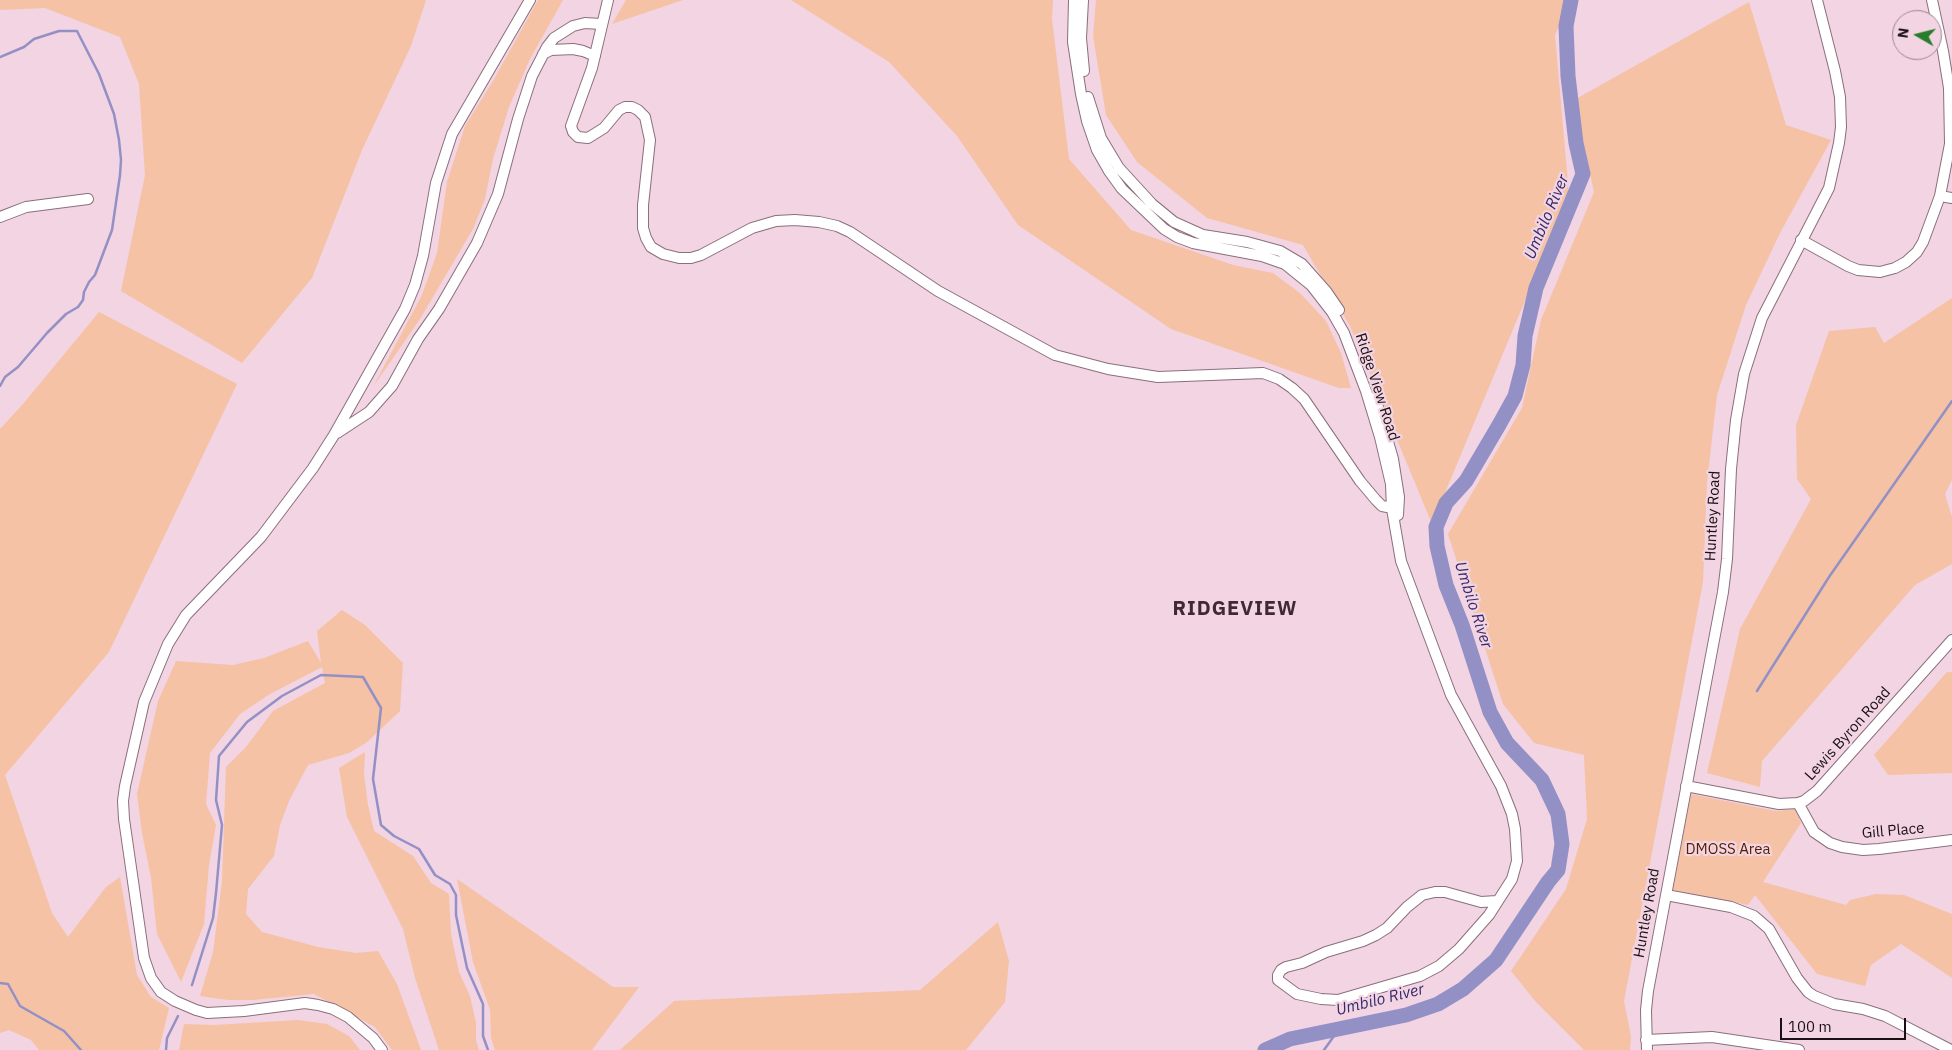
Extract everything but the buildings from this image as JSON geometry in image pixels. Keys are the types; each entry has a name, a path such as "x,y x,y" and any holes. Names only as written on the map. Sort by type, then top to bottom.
{"street":[{"path":"382,1050 373,1038 348,1017 333,1009 318,1005 305,1003 237,1012 208,1013 175,1001 161,992 151,978 144,958 124,810 125,786 144,702 168,644 186,615 261,537 313,468 334,435 405,309 416,285 436,183 452,134 530,0"},
{"path":"608,0 595,56 571,126 573,132 582,138 596,134 619,110 625,107 632,107 645,117 650,140 643,204 643,228 651,246 663,254 679,258 701,255 752,228 776,221 819,222 837,226 850,232 938,291 1055,355 1108,369 1158,377 1182,378 1263,373 1292,388 1304,399 1360,481 1382,506 1396,509"},
{"name":"Ridge View Road","path":"1074,0 1073,42 1081,94 1097,150 1108,171 1122,189 1145,212 1164,229 1177,237 1193,243 1274,260 1292,269 1311,285 1332,312 1344,333 1355,360 1380,437 1396,509"},
{"name":"Ridge View Road","path":"1083,0 1081,38 1087,95 1102,138 1118,168 1152,204 1174,222 1203,235 1247,242 1280,251 1302,264 1326,291 1348,329 1368,376 1393,459 1396,536 1401,561 1451,694 1501,786 1512,814 1517,845 1517,861 1512,879 1489,915 1459,949 1439,966 1420,976 1338,1000 1297,994 1278,980 1281,970 1286,967 1302,963 1326,952 1376,935 1387,928 1406,906 1422,895 1445,892 1481,902 1497,901"},
{"name":"Huntley Road","path":"1647,1045 1646,1010 1648,991 1723,592 1727,559 1732,459 1741,391 1762,318 1828,188 1836,161 1841,127 1840,97 1817,0"},
{"path":"1801,240 1848,266 1858,270 1880,272 1895,268 1906,262 1924,242 1940,196 1950,144 1948,88 1943,51 1932,0"},
{"path":"334,435 369,412 392,386 418,339 439,309 477,243 498,194 518,119 532,76 542,54 554,38 573,26 585,23 601,24"},
{"path":"542,54 551,50 573,49 595,56"},
{"path":"1940,196 1952,198"},
{"path":"0,217 26,207 88,198"},
{"name":"Lewis Byron Road","path":"1798,804 1817,791 1952,640"},
{"path":"1686,786 1779,804 1798,804"},
{"name":"Gill Place","path":"1798,804 1814,832 1830,844 1842,847 1864,850 1952,840"},
{"path":"1666,895 1731,907 1754,916 1769,929 1797,978 1808,992 1834,1004 1863,1009 1885,1016 1951,1050"},
{"path":"1647,1045 1712,1037 1799,1050"}],"green space":[{"path":"0,0 426,0 411,46 362,150 312,278 242,363 121,291 145,175 139,84 120,37 45,8 0,10"},
{"path":"538,0 563,0 530,59 509,107 493,159 485,199 473,229 420,319 373,387 422,295 437,253 447,182 465,126 493,81"},
{"path":"626,0 683,0 612,24"},
{"path":"791,0 1053,0 1052,19 1069,159 1131,230 1233,265 1273,273 1300,293 1326,321 1341,353 1351,388 1339,388 1171,329 1018,225 957,136 889,62"},
{"path":"1096,0 1571,0 1555,35 1569,195 1432,524 1350,326 1303,245 1207,218 1137,162 1106,115 1093,36"},
{"path":"1749,2 1786,125 1831,140 1780,233 1746,305 1717,395 1707,483 1703,582 1624,1001 1631,1036 1630,1050 1584,1050 1536,1002 1511,971 1566,889 1587,819 1584,755 1534,743 1503,704 1448,534 1522,408 1541,320 1594,192 1574,100"},
{"path":"1952,298 1952,480 1945,494 1952,517 1952,564 1915,585 1762,761 1760,787 1707,773 1740,629 1811,499 1797,479 1796,425 1829,331 1875,327 1884,343"},
{"path":"99,312 237,384 109,652 5,775 52,913 68,937 106,887 120,877 137,975 151,997 169,1008 159,1050 39,1050 31,1040 9,1030 0,1033 0,429"},
{"path":"342,610 365,625 403,663 400,711 366,743 349,753 308,765 289,801 280,825 274,856 248,889 246,914 262,932 318,947 356,953 378,951 397,984 421,1050 392,1050 375,1027 314,994 253,1000 228,1000 200,996 213,952 222,882 226,767 246,747 273,711 325,683 322,667 270,694 240,714 210,753 206,804 216,825 209,865 204,924 181,982 157,934 151,878 137,794 158,701 176,661 233,665 264,658 308,641 321,663 317,631"},
{"path":"1947,672 1952,672 1952,773 1888,775 1874,755"},
{"path":"365,752 364,774 374,831 413,856 431,883 449,894 451,934 459,972 470,996 479,1050 439,1050 415,978 403,929 347,817 339,768"},
{"name":"DMOSS Area","path":"1691,794 1776,811 1796,809 1801,823 1763,882 1846,905 1850,900 1876,894 1904,895 1952,914 1952,978 1901,944 1871,965 1865,986 1817,974 1755,895 1748,905 1672,890"},
{"path":"457,879 613,987 639,987 592,1050 495,1050 491,1038 490,1010 473,962"},
{"path":"998,922 1009,961 1005,1002 966,1050 620,1050 674,1001 920,990"},
{"path":"298,1020 327,1024 349,1036 360,1050 179,1050 184,1024 214,1025"}],"waterway":[{"name":"Umbilo River","path":"1265,1050 1290,1039 1406,1015 1438,1004 1463,989 1496,960 1558,870 1562,844 1558,814 1542,780 1507,743 1490,712 1462,625 1446,585 1437,546 1436,527 1446,503 1466,481 1515,396 1523,365 1525,336 1536,288 1583,174 1576,143 1568,76 1566,26 1571,0"},
{"path":"0,57 24,47 34,39 59,31 77,31 99,74 114,114 121,160 112,230 95,275 84,292 83,300 78,307 66,314 47,333 18,367 5,377 0,386"},
{"path":"1757,691 1829,577 1952,401"},
{"path":"192,985 213,918 216,893 222,825 216,800 219,756 247,722 282,696 321,675 363,677 381,708 373,779 381,825 394,836 419,849 435,875 450,884 456,895 456,915 467,968 483,1004 483,1036 488,1050"},
{"path":"0,983 8,984 20,1006 64,1031 81,1050"},
{"path":"166,1050 167,1038 178,1016"},
{"path":"1324,1050 1339,1029"}],"district":[{"name":"RIDGEVIEW","path":"1235,609"}]}
